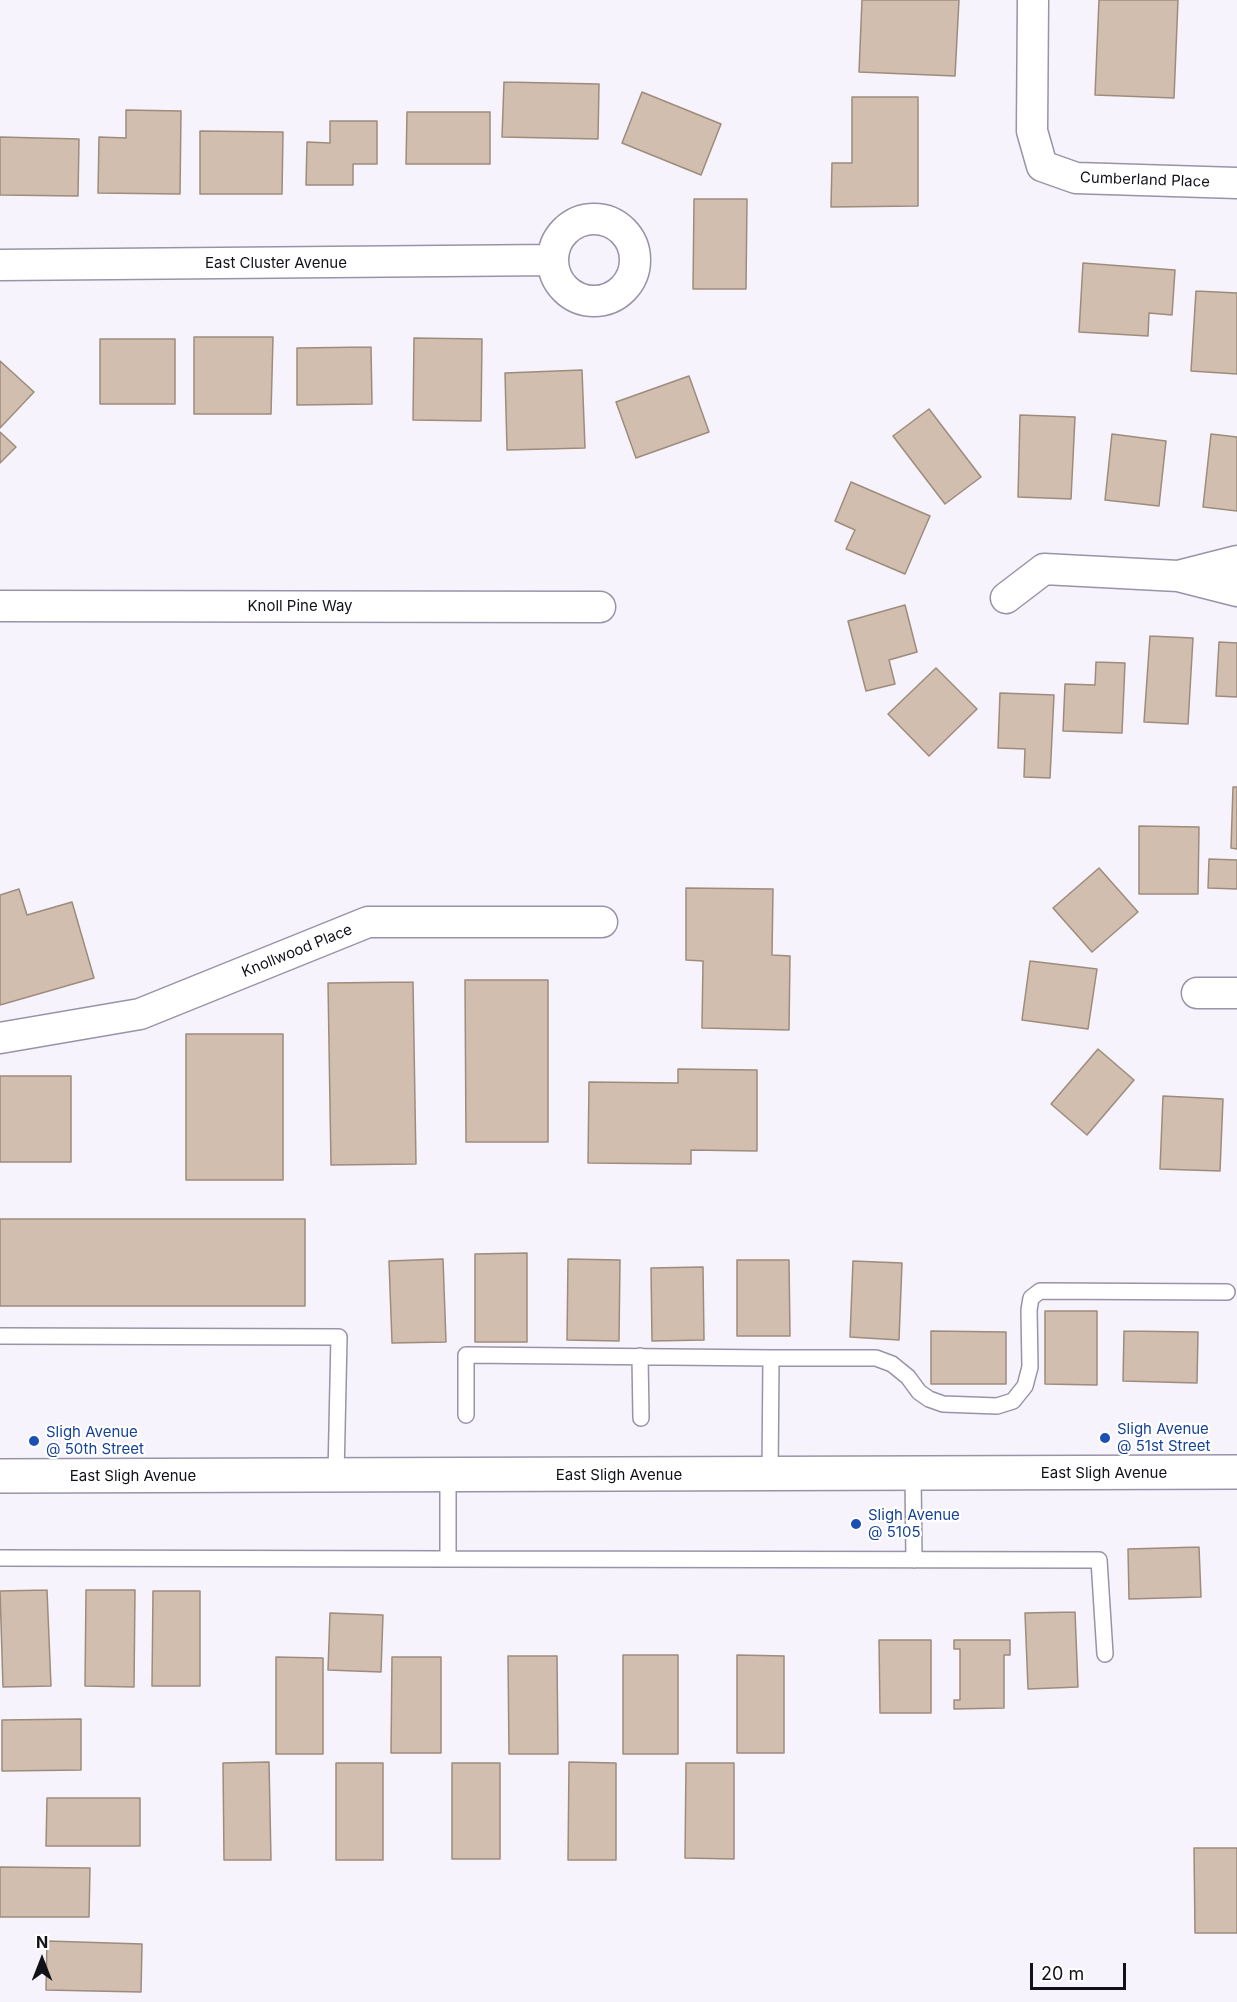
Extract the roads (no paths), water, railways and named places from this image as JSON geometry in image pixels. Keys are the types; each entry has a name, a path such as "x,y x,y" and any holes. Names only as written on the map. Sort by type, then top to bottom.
{"street":[{"name":"Cumberland Place","path":"1033,0 1032,131 1042,165 1076,178 1237,183"},
{"name":"East Cluster Avenue","path":"0,265 553,260"},
{"path":"1178,576 1237,561"},
{"path":"1006,598 1044,569 1178,576 1237,591"},
{"name":"Knoll Pine Way","path":"0,606 600,607"},
{"name":"Knollwood Place","path":"0,1038 140,1014 368,922 602,922"},
{"path":"1197,993 1237,993"},
{"name":"East Sligh Avenue","path":"0,1476 1237,1472"}],"lane":[{"path":"466,1415 466,1354 876,1358 892,1364 929,1399 943,1404 997,1406 1013,1401 1025,1386 1030,1367 1029,1310 1031,1298 1040,1291 1227,1292"},
{"path":"0,1336 339,1338 336,1475"},
{"path":"640,1356 641,1418"},
{"path":"770,1475 771,1358"},
{"path":"913,1474 914,1560"},
{"path":"448,1475 448,1559"},
{"path":"0,1558 1099,1560 1105,1654"}],"place":[{"name":"Sligh Avenue @ 51st Street","path":"1105,1438"},
{"name":"Sligh Avenue @ 50th Street","path":"34,1441"},
{"name":"Sligh Avenue @ 5105","path":"856,1524"}]}
